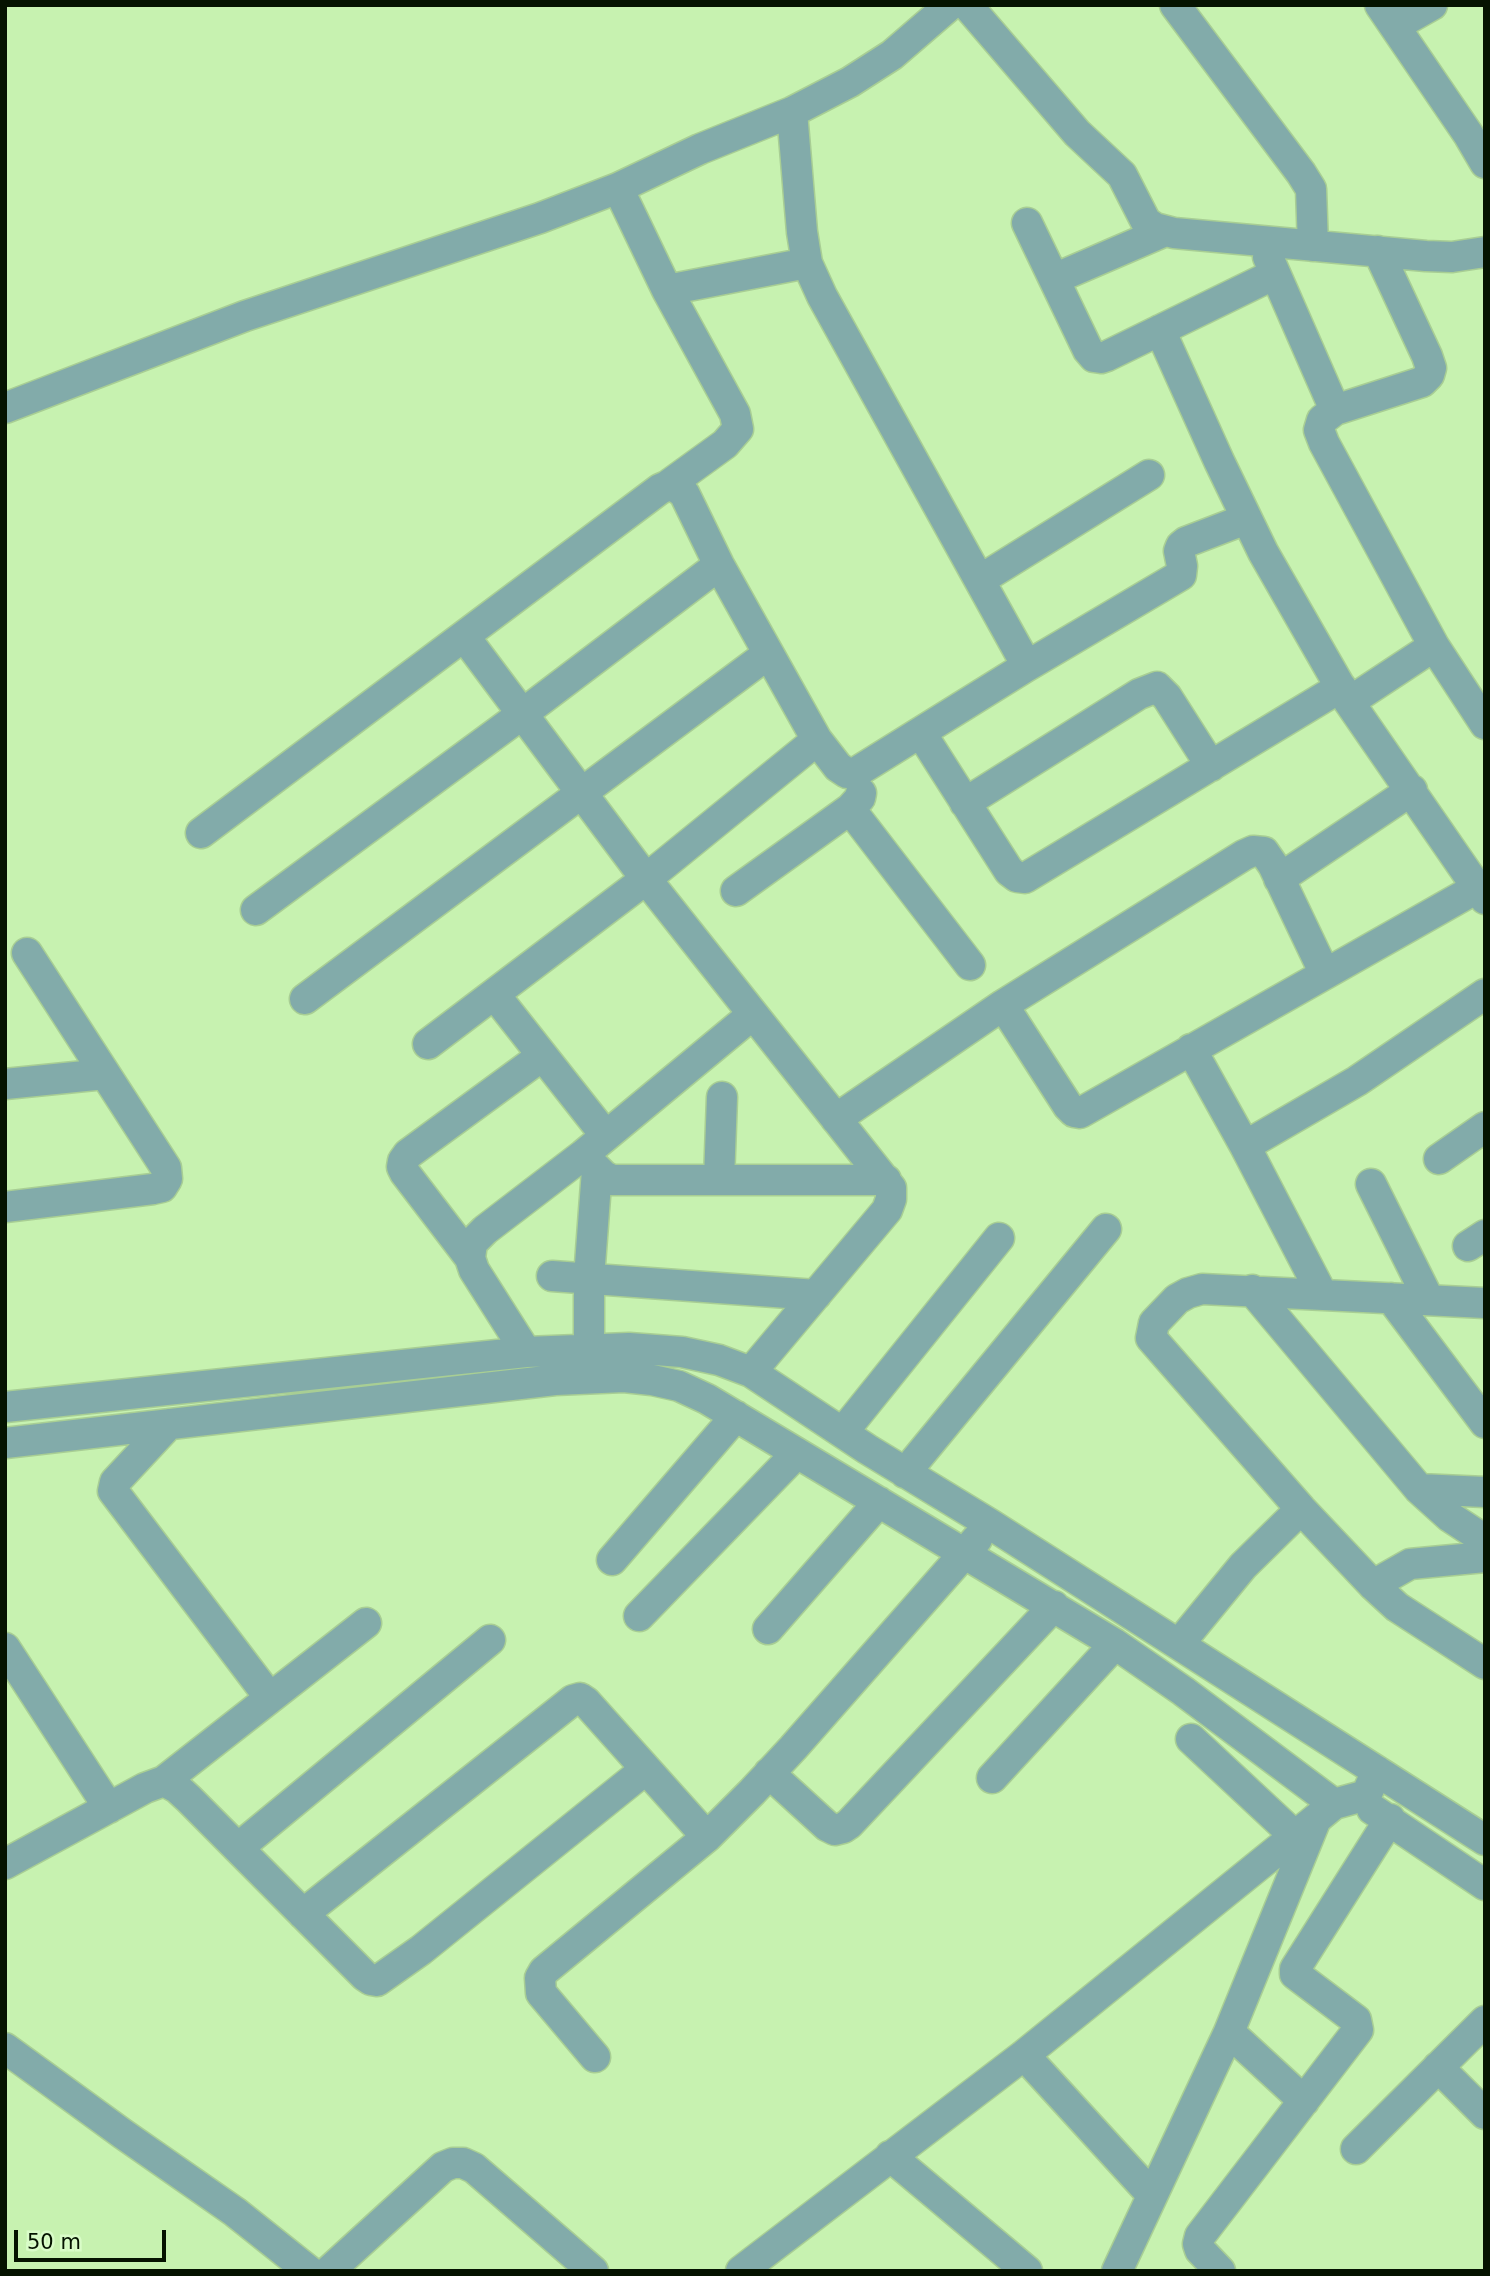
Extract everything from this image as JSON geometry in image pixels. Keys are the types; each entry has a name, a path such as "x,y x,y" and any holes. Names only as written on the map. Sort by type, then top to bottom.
{"street":[{"path":"5,408 245,316 540,218 618,188 690,153 792,112 850,82 892,55 950,5"},
{"path":"967,5 1077,134 1122,175 1146,222 1154,229 1261,242 1452,257 1485,252"},
{"path":"1175,5 1311,189 1313,246"},
{"path":"1432,5 1387,16 1477,130 1485,163"},
{"path":"792,112 807,263 822,296 1027,667"},
{"path":"201,833 660,489 725,444 738,429 735,414 667,290 618,188"},
{"path":"1027,223 1088,350 1094,357 1107,356 1275,274"},
{"path":"1054,279 1163,232"},
{"path":"1261,242 1335,410"},
{"path":"1378,251 1432,368 1422,382 1335,410 1322,420 1319,430 1434,646 1485,724"},
{"path":"667,290 807,263"},
{"path":"1003,1005 1068,1106 1074,1112 1080,1113 1325,974 1481,894 1345,695 1246,519 1160,330"},
{"path":"979,580 1150,475"},
{"path":"667,486 674,486 684,494 719,565 817,740 861,793 850,809 736,891"},
{"path":"847,773 864,769 1181,575 1179,551 1186,542 1246,519"},
{"path":"256,910 522,715 719,565"},
{"path":"464,636 646,879 891,1188 887,1210 751,1373"},
{"path":"921,733 1009,871 1017,877 1025,878 1211,766 1434,646"},
{"path":"305,999 768,654"},
{"path":"965,803 1139,694 1157,687 1167,697 1211,766"},
{"path":"428,1044 646,879 817,740"},
{"path":"1279,879 1412,790"},
{"path":"850,809 970,965"},
{"path":"836,1119 1003,1005 1253,851 1264,852 1325,974"},
{"path":"5,1207 162,1187 167,1179 166,1168 27,953"},
{"path":"494,994 606,1136"},
{"path":"1245,1146 1357,1081 1485,994"},
{"path":"470,1258 472,1243 485,1230 590,1163 606,1136 752,1015"},
{"path":"1192,1049 1322,1294"},
{"path":"526,1352 474,1270 470,1258 405,1173 402,1161 542,1056"},
{"path":"5,1084 105,1074"},
{"path":"719,1180 722,1097"},
{"path":"1439,1159 1485,1126"},
{"path":"590,1163 612,1180 886,1180"},
{"path":"589,1349 590,1163"},
{"path":"1371,1184 1429,1300"},
{"path":"905,1473 1105,1229"},
{"path":"843,1432 999,1238"},
{"path":"552,1276 816,1295"},
{"path":"1485,1303 1202,1289 1177,1299 1154,1323 1151,1338 1301,1509 1373,1585 1397,1607 1485,1664"},
{"path":"1252,1290 1419,1489 1450,1517 1485,1540"},
{"path":"1391,1298 1485,1423"},
{"path":"5,1443 169,1424 263,1395 526,1352 629,1348 682,1352 719,1360 751,1373 905,1473 1054,1606 1115,1644 1346,1800 1485,1840"},
{"path":"5,1407 624,1377 678,1386 707,1399 879,1502 977,1539 1179,1644 1346,1800"},
{"path":"612,1560 736,1416"},
{"path":"169,1424 115,1482 113,1491 270,1698"},
{"path":"639,1616 797,1452"},
{"path":"1419,1489 1482,1489"},
{"path":"768,1629 879,1502"},
{"path":"1179,1644 1243,1566 1301,1509"},
{"path":"595,2057 541,1993 540,1978 544,1971 707,1837 769,1773 977,1539"},
{"path":"1373,1585 1410,1564 1485,1557"},
{"path":"769,1773 827,1826 835,1830 843,1828 1054,1606"},
{"path":"5,1864 145,1788 164,1781 366,1623"},
{"path":"238,1848 490,1640"},
{"path":"992,1778 1115,1644"},
{"path":"5,1648 109,1808"},
{"path":"303,1914 573,1700 580,1698 707,1837"},
{"path":"1191,1739 1390,1819 1485,1885"},
{"path":"164,1781 177,1788 371,1980 384,1978 646,1769"},
{"path":"1117,2271 1229,2032 1346,1800"},
{"path":"741,2271 1024,2054 1346,1800"},
{"path":"1220,2271 1200,2250 1200,2236 1356,2034 1359,2024 1356,2020 1295,1974 1295,1969 1390,1819"},
{"path":"1356,2148 1485,2021"},
{"path":"1229,2032 1304,2101"},
{"path":"5,2048 235,2212 309,2271"},
{"path":"1024,2054 1152,2195"},
{"path":"1438,2067 1485,2114"},
{"path":"890,2156 1027,2271"},
{"path":"329,2271 443,2167 463,2163 474,2168 593,2271"}]}
